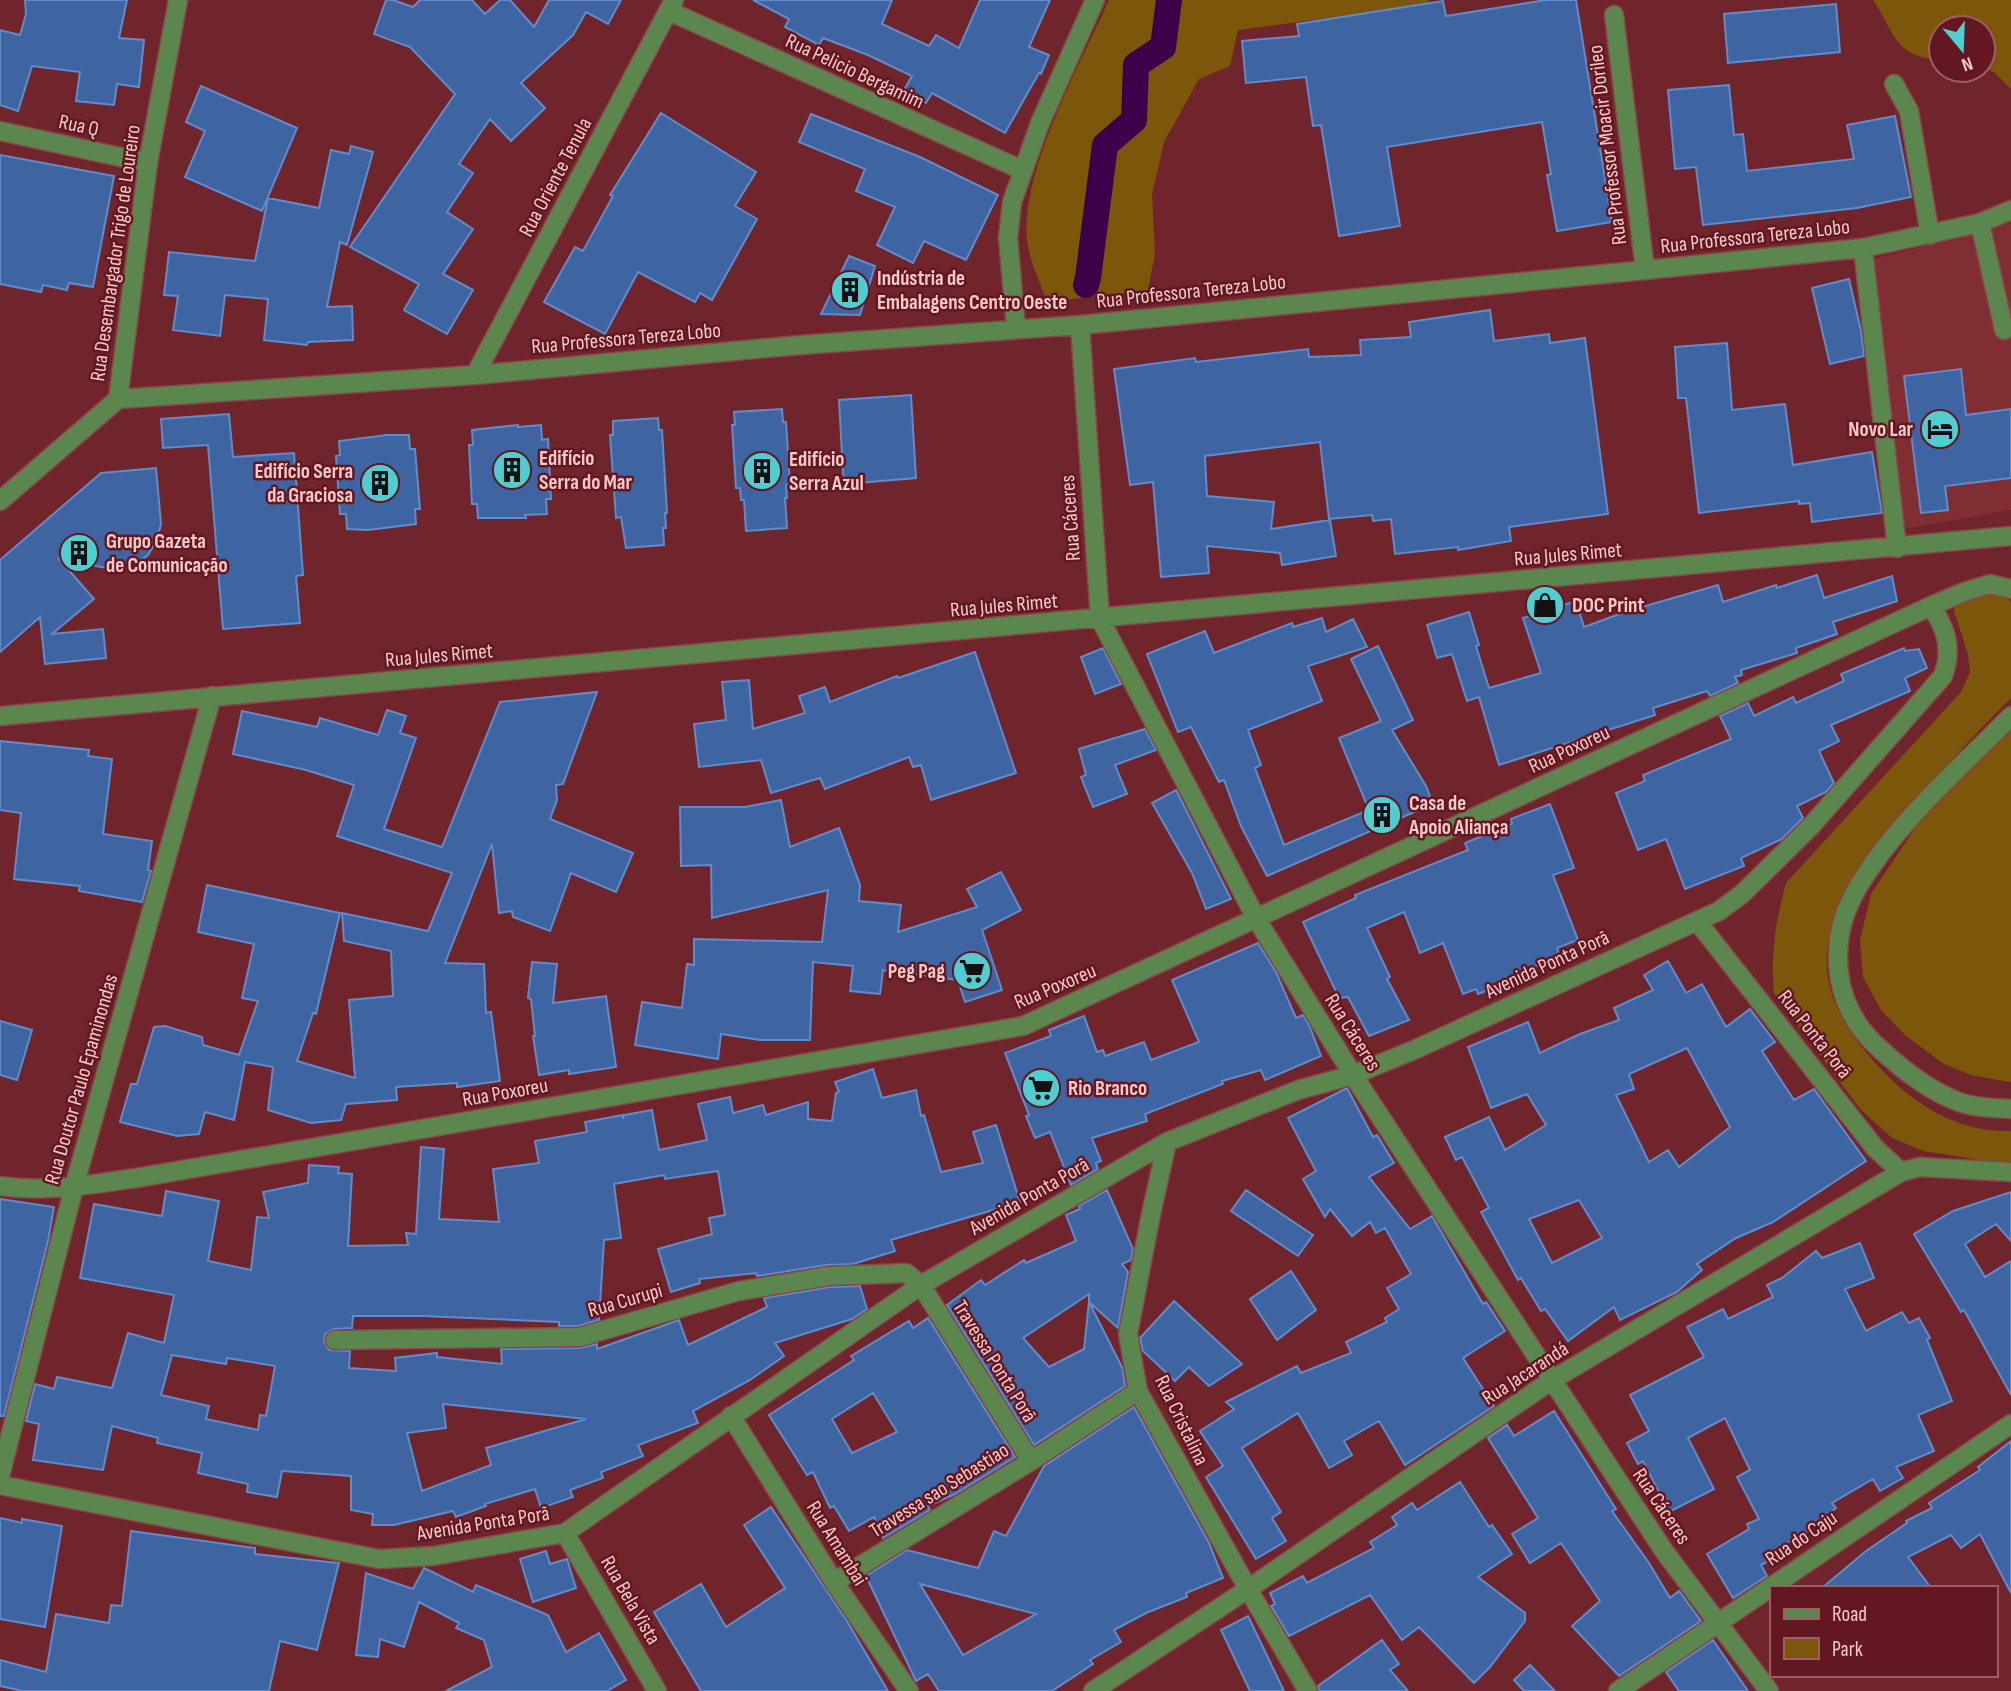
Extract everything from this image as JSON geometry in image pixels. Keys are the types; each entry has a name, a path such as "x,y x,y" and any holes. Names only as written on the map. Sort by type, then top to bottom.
{"street":[{"name":"Rua Desembargador Trigo de Loureiro","path":"0,501 118,399 148,163 177,0"},
{"path":"1016,328 1008,238 1012,202 1040,123 1096,0"},
{"name":"Rua Pelicio Bergamim","path":"672,6 1022,170"},
{"name":"Rua Oriente Tenula","path":"475,375 672,6"},
{"name":"Rua Professor Moacir Dorileo","path":"1614,15 1645,270"},
{"path":"1894,84 1909,111 1930,235"},
{"name":"Rua Q","path":"0,131 148,163"},
{"name":"Rua Professora Tereza Lobo","path":"118,399 475,375 800,345 1080,325 1645,270 1863,248 1980,223 2011,210"},
{"path":"1980,223 2004,330"},
{"path":"1863,248 1897,548"},
{"name":"Rua Cáceres","path":"1080,325 1100,619 1257,920 1353,1075 1664,1551 1769,1691"},
{"name":"Rua Jules Rimet","path":"0,716 2011,536"},
{"name":"Rua Poxoreu","path":"0,1186 20,1189 74,1187 1023,1027 1931,606 1990,584 2011,589"},
{"name":"Avenida Ponta Porã","path":"0,1485 379,1559 433,1556 565,1532 921,1285 1167,1142 1298,1090 1353,1075 1416,1049 1718,911 1742,894 1811,826 1936,687 1947,665 1948,652 1945,628 1931,606"},
{"name":"Rua Doutor Paulo Epaminondas","path":"0,1476 74,1187 212,696"},
{"path":"2011,716 1916,814 1873,865 1858,887 1844,921 1838,957 1842,992 1847,1008 1873,1043 1893,1061 1919,1081 1959,1102 2011,1109"},
{"name":"Rua Ponta Porã","path":"1697,921 1875,1148 1901,1172"},
{"name":"Rua Cristalina","path":"1167,1142 1128,1334 1138,1391 1248,1590 1308,1691"},
{"name":"Rua Jacarandá","path":"1093,1691 1248,1590 1552,1380 1901,1172 1920,1167 2011,1172"},
{"name":"Rua Curupi","path":"335,1340 580,1337 739,1291 829,1276 906,1273 921,1285"},
{"name":"Travessa Ponta Porã","path":"921,1285 1031,1461"},
{"name":"Travessa sao Sebastiao","path":"834,1582 1031,1461 1138,1391"},
{"name":"Rua Amambai","path":"731,1416 834,1582 909,1691"},
{"name":"Rua do Caju","path":"1771,1586 2011,1424"},
{"name":"Rua Bela Vista","path":"565,1532 657,1691"},
{"name":"Rua do Caju","path":"1618,1691 1770,1587"}],"shaded area":[{"path":"2011,223 2011,510 1903,529 1874,259"}],"green space":[{"path":"1109,0 1429,0 1425,5 1238,30 1230,66 1199,79 1164,142 1152,194 1155,254 1148,290 1047,302 1028,246 1027,219 1032,188 1053,122"},
{"path":"1873,0 2011,0 2011,89 1997,75 1997,14 1927,14 1927,58 1905,49 1892,33"},
{"path":"1981,591 2003,595 2011,602 2011,698 1940,773 1858,868 1832,927 1827,950 1827,971 1839,1012 1864,1050 1881,1069 1909,1095 1940,1115 1974,1127 2011,1131 2011,1165 1924,1151 1892,1138 1860,1109 1774,993 1773,979 1775,938 1786,883 1961,692 1970,672 1968,654 1954,611 1955,605"},
{"path":"2011,729 2009,1082 1971,1075 1944,1064 1906,1036 1881,1010 1863,977 1860,940 1871,894 1925,813"}],"building":[{"path":"25,0 127,0 119,38 144,40 139,87 117,84 114,105 76,101 80,72 32,66 18,111 0,105 0,30 20,35 26,14"},
{"path":"386,0 413,7 420,0 472,0 485,14 500,0 510,0 534,27 549,0 621,0 608,24 586,12 573,35 521,83 545,108 511,141 490,119 459,164 473,173 447,212 473,229 443,274 473,290 447,334 404,310 419,284 350,247 455,94 410,47 374,34"},
{"path":"753,0 892,0 882,24 929,46 936,35 959,48 980,0 1050,0 1029,47 1049,55 1041,74 1039,73 1005,133 932,93 926,103 904,90 912,76 823,38 819,45 785,27 789,19"},
{"path":"1546,0 1576,0 1612,222 1557,231 1547,175 1551,174 1542,122 1387,147 1400,226 1339,236 1321,125 1313,126 1306,77 1246,83 1242,41 1299,36 1297,24 1443,1 1446,16"},
{"path":"1836,4 1840,52 1728,63 1724,14"},
{"path":"1729,85 1734,135 1743,134 1747,171 1854,159 1847,125 1895,116 1911,197 1857,208 1703,225 1696,167 1675,169 1668,90"},
{"path":"201,86 297,128 262,211 185,177 205,131 186,122"},
{"path":"661,113 756,172 735,206 757,219 712,300 700,293 695,302 638,272 605,334 544,302 575,247 583,251 613,196 610,195"},
{"path":"811,114 920,157 998,195 966,260 924,241 913,263 877,245 895,207 856,191 865,169 799,142"},
{"path":"351,146 373,152 347,245 340,242 327,307 352,306 353,340 308,342 307,345 264,340 268,299 225,295 220,336 173,330 178,296 164,295 169,252 255,261 268,198 319,208 331,150 349,154"},
{"path":"0,155 114,176 93,287 69,283 67,290 43,285 41,292 0,284"},
{"name":"Indústria de Embalagens Centro Oeste","path":"849,256 875,266 860,315 821,314"},
{"path":"1849,279 1864,356 1830,364 1812,288"},
{"path":"1490,310 1494,341 1549,334 1550,343 1585,338 1608,514 1509,527 1511,541 1458,550 1458,547 1395,554 1391,519 1373,521 1372,515 1329,519 1320,442 1205,456 1207,496 1274,502 1271,529 1330,520 1336,556 1282,565 1280,553 1207,546 1209,573 1161,577 1153,482 1130,485 1114,369 1195,358 1196,362 1308,349 1309,357 1361,355 1360,340 1411,337 1409,322"},
{"path":"1727,343 1732,410 1785,404 1793,465 1872,452 1882,513 1812,522 1810,503 1799,504 1799,501 1699,513 1686,398 1678,398 1675,347"},
{"name":"Novo Lar","path":"1961,369 1966,415 2011,409 2011,478 1945,486 1948,510 1921,513 1904,376"},
{"path":"911,395 916,478 846,484 839,400"},
{"name":"Edifício Serra Azul","path":"782,409 783,422 786,422 790,484 786,485 785,498 787,528 746,531 744,500 741,500 740,488 736,488 732,425 735,425 734,412"},
{"path":"229,414 233,457 294,453 303,575 296,576 300,623 223,629 208,445 163,448 161,419"},
{"path":"658,418 659,430 662,430 667,513 666,528 663,528 664,545 626,548 621,517 616,518 610,435 613,435 613,421"},
{"name":"Edifício Serra do Mar","path":"541,425 542,440 548,439 551,499 546,499 547,514 525,515 526,518 478,518 477,504 472,504 469,445 473,445 472,430"},
{"name":"Edifício Serra da Graciosa","path":"409,435 410,449 415,449 420,509 415,509 416,524 368,530 347,529 346,514 340,514 336,456 340,455 339,441"},
{"path":"156,468 161,524 157,540 148,555 133,566 117,570 59,559 94,599 52,634 103,629 106,658 45,664 40,617 0,652 0,560 101,473"},
{"path":"1817,575 1824,598 1892,576 1897,601 1833,622 1837,634 1796,648 1797,653 1741,670 1742,675 1735,677 1738,683 1710,696 1707,691 1653,708 1655,715 1499,765 1479,697 1467,701 1452,654 1437,658 1427,625 1469,612 1489,688 1541,673 1523,618 1576,601 1584,627 1718,585 1723,602"},
{"path":"1322,618 1326,632 1353,619 1367,647 1308,666 1322,701 1248,730 1261,765 1255,768 1284,845 1369,810 1339,738 1381,721 1351,659 1378,646 1413,720 1392,730 1426,786 1433,804 1267,876 1241,826 1224,780 1219,782 1191,727 1178,732 1147,654 1205,631 1214,653 1292,623 1293,627"},
{"path":"1103,648 1121,684 1095,694 1081,657"},
{"path":"1904,648 1905,651 1919,649 1927,668 1905,678 1910,691 1831,725 1839,741 1819,751 1834,783 1826,792 1797,806 1803,818 1782,839 1741,858 1744,866 1685,889 1666,839 1638,850 1616,793 1645,781 1643,775 1731,739 1720,716 1748,703 1754,716 1793,697 1796,703 1844,681 1841,674"},
{"path":"975,652 1016,773 931,800 921,765 913,767 909,757 825,789 820,778 771,793 761,760 699,767 694,724 726,720 722,682 749,680 753,729 805,713 799,696 825,687 830,702 897,676 898,678"},
{"path":"597,692 563,784 556,785 557,800 550,819 633,853 616,892 571,873 550,931 513,917 512,911 499,913 492,844 445,963 484,964 486,1013 491,1012 500,1081 457,1087 457,1083 396,1087 397,1100 346,1104 341,1120 311,1123 268,1110 273,1067 245,1062 234,1120 205,1112 199,1134 177,1136 120,1122 131,1084 137,1084 154,1027 165,1026 202,1037 203,1045 239,1055 258,1001 242,998 254,944 198,932 207,885 340,913 316,1014 313,1013 297,1061 355,1078 349,1000 393,996 391,951 344,941 342,913 428,931 452,873 337,836 354,785 306,770 233,754 242,711 317,727 320,718 378,735 387,710 406,716 400,733 416,738 384,829 442,847 500,702"},
{"path":"1145,729 1156,750 1115,765 1127,794 1093,807 1081,777 1086,775 1079,749"},
{"path":"0,741 89,750 88,756 112,759 103,834 152,841 148,870 151,871 142,902 79,891 80,886 14,879 21,813 0,810"},
{"path":"1176,790 1231,899 1206,909 1192,873 1152,803"},
{"path":"781,800 790,847 839,828 860,885 859,901 901,905 898,932 977,907 967,889 1001,872 1021,910 982,930 1002,990 965,1002 958,980 883,970 880,994 850,991 853,966 813,962 810,1040 760,1040 721,1034 718,1059 635,1045 642,1002 682,1008 687,964 694,965 694,939 822,942 828,890 712,918 711,865 681,866 680,807 745,807"},
{"path":"1550,804 1574,868 1553,875 1578,940 1557,948 1560,957 1501,980 1503,985 1478,994 1476,989 1463,994 1443,943 1420,953 1404,912 1367,928 1390,977 1387,979 1409,1020 1369,1036 1348,997 1339,998 1303,922 1356,898 1355,895 1468,850 1465,843 1512,824 1511,819"},
{"path":"1258,943 1276,972 1296,1018 1303,1015 1309,1025 1321,1056 1265,1080 1261,1070 1222,1081 1223,1084 1145,1114 1147,1121 1092,1138 1101,1161 1096,1163 1098,1169 1071,1185 1050,1132 1035,1138 1005,1053 1051,1036 1049,1030 1084,1016 1097,1052 1103,1050 1105,1056 1144,1042 1151,1060 1199,1042 1172,980"},
{"path":"1668,961 1686,993 1702,984 1726,1027 1750,1009 1775,1042 1762,1051 1794,1100 1814,1089 1866,1161 1773,1222 1736,1238 1697,1264 1702,1270 1677,1292 1620,1320 1614,1307 1568,1341 1545,1309 1541,1311 1521,1278 1518,1280 1481,1212 1489,1208 1462,1157 1456,1160 1445,1137 1489,1117 1505,1150 1546,1125 1527,1094 1491,1108 1468,1047 1528,1022 1540,1053 1580,1034 1619,1020 1614,1008 1653,990 1644,975","holes":["1687,1048 1730,1127 1679,1167 1668,1150 1649,1162 1616,1095 1634,1089 1629,1074","1579,1200 1602,1238 1552,1263 1529,1219"]},
{"path":"532,962 557,964 553,1003 606,996 616,1067 569,1074 569,1070 539,1075 531,999 528,998"},
{"path":"0,1021 32,1030 17,1080 0,1075"},
{"path":"873,1069 882,1098 916,1090 921,1116 924,1115 941,1172 983,1163 973,1132 996,1125 1020,1202 891,1240 895,1251 853,1264 827,1265 757,1276 756,1273 699,1279 700,1283 671,1292 658,1249 712,1234 709,1218 725,1215 718,1171 665,1179 664,1175 614,1184 621,1238 604,1240 599,1320 578,1326 559,1326 559,1322 353,1316 352,1328 334,1329 325,1334 324,1341 329,1350 350,1351 349,1368 396,1371 395,1358 437,1353 437,1357 502,1364 501,1349 580,1348 597,1344 597,1349 679,1320 688,1345 767,1307 764,1298 830,1287 860,1286 867,1309 852,1319 775,1343 784,1356 750,1380 693,1411 698,1423 638,1445 643,1456 601,1472 603,1478 570,1490 573,1497 541,1508 535,1489 485,1504 486,1506 456,1517 453,1511 394,1525 372,1525 373,1514 351,1510 351,1476 282,1471 277,1497 247,1492 248,1484 198,1473 202,1453 157,1443 158,1438 112,1426 103,1470 33,1460 39,1424 26,1421 35,1384 54,1389 57,1377 112,1388 128,1333 164,1343 174,1295 80,1278 94,1204 162,1216 166,1191 219,1201 208,1261 251,1270 257,1217 269,1218 263,1192 308,1183 309,1165 339,1167 338,1173 352,1174 348,1246 408,1245 406,1233 416,1234 421,1147 444,1149 439,1219 499,1222 493,1169 539,1163 535,1141 587,1132 585,1122 623,1115 623,1119 624,1115 652,1110 659,1150 707,1140 698,1104 730,1097 733,1113 763,1105 766,1115 808,1102 808,1119 832,1121 836,1093 839,1092 835,1082","holes":["172,1355 226,1364 227,1358 275,1366 266,1416 260,1415 258,1430 206,1419 209,1406 161,1395","443,1404 586,1419 486,1448 491,1465 422,1491 407,1433 446,1428"]},
{"path":"1347,1088 1373,1137 1377,1135 1394,1163 1369,1177 1410,1229 1432,1216 1483,1304 1486,1302 1505,1331 1463,1358 1494,1406 1405,1465 1379,1421 1344,1441 1352,1455 1329,1468 1298,1413 1242,1448 1281,1512 1272,1518 1286,1541 1256,1559 1206,1477 1223,1466 1200,1431 1234,1409 1226,1402 1297,1366 1301,1373 1351,1353 1346,1342 1387,1322 1385,1318 1399,1309 1387,1288 1411,1274 1385,1228 1376,1233 1370,1222 1352,1236 1330,1209 1325,1217 1303,1179 1316,1171 1288,1118"},
{"path":"1107,1190 1133,1249 1131,1260 1122,1264 1128,1272 1118,1328 1089,1302 1122,1367 1125,1386 1034,1445 947,1305 981,1280 985,1285 1024,1260 1026,1263 1076,1241 1066,1215 1080,1209 1079,1206","holes":["1089,1294 1084,1349 1049,1367 1023,1338"]},
{"path":"1246,1190 1313,1235 1298,1256 1231,1211"},
{"path":"2011,1192 2011,1241 1996,1224 1965,1244 1985,1277 2011,1261 2011,1395 1964,1310 1961,1312 1914,1234 1953,1211"},
{"path":"0,1199 54,1207 4,1416 0,1416"},
{"path":"1860,1243 1874,1278 1845,1289 1866,1331 1902,1312 1909,1323 1919,1318 1930,1338 1927,1340 1952,1401 1918,1415 1934,1451 1896,1467 1903,1478 1880,1491 1873,1479 1832,1503 1836,1508 1813,1525 1814,1528 1768,1554 1771,1560 1761,1565 1767,1576 1733,1598 1707,1554 1749,1529 1747,1524 1759,1519 1737,1477 1750,1470 1725,1418 1688,1438 1714,1489 1669,1512 1643,1461 1638,1464 1627,1443 1649,1431 1630,1395 1704,1357 1687,1327 1723,1309 1728,1319 1773,1297 1767,1285 1782,1278 1816,1251 1822,1258"},
{"path":"1291,1271 1316,1310 1277,1340 1250,1299"},
{"path":"1174,1301 1242,1364 1209,1386 1189,1367 1175,1381 1143,1351 1140,1338"},
{"path":"928,1318 1015,1457 955,1494 928,1506 930,1510 883,1538 874,1517 849,1531 834,1506 830,1508 813,1472 807,1475 769,1415 854,1360 851,1356 909,1321 913,1328","holes":["873,1393 897,1432 852,1453 832,1419"]},
{"path":"1134,1407 1209,1543 1223,1578 1186,1593 1187,1597 1146,1613 1114,1630 1121,1642 1090,1660 1093,1664 1052,1691 939,1691 928,1674 916,1681 866,1576 907,1550 978,1568 994,1531 1006,1536 1044,1466","holes":["920,1584 1036,1614 963,1655"]},
{"path":"1554,1411 1616,1509 1612,1511 1670,1598 1679,1591 1701,1621 1619,1676 1572,1626 1600,1601 1561,1543 1530,1563 1512,1534 1538,1518 1488,1438 1507,1425 1514,1436"},
{"path":"2011,1441 2011,1593 1980,1534 1961,1548 1951,1535 1908,1557 1930,1586 1824,1586 1866,1551 1907,1523 1906,1521 1932,1508 1929,1503 1980,1470 1978,1467"},
{"path":"1460,1482 1489,1527 1492,1525 1512,1554 1478,1577 1525,1613 1525,1621 1490,1667 1474,1683 1419,1627 1402,1640 1370,1595 1289,1636 1271,1606 1275,1604 1270,1593 1303,1576 1307,1583 1374,1548 1370,1542 1397,1525 1392,1517 1412,1503 1417,1510"},
{"path":"771,1507 847,1621 888,1691 701,1691 654,1612 701,1584 726,1627 785,1588 744,1525"},
{"path":"0,1518 22,1523 22,1519 62,1526 45,1627 0,1619"},
{"path":"131,1531 255,1548 255,1554 339,1563 317,1650 280,1641 269,1691 23,1691 0,1686 0,1660 46,1672 56,1614 109,1623 111,1605 122,1606"},
{"path":"546,1551 550,1564 567,1559 576,1588 533,1602 520,1559"},
{"path":"424,1568 473,1592 476,1585 548,1615 566,1652 599,1633 626,1680 607,1691 446,1691 492,1667 484,1640 456,1628 459,1623 419,1602 404,1647 380,1639 378,1657 356,1655 366,1573 413,1589"},
{"path":"1248,1616 1284,1691 1250,1691 1221,1630"},
{"path":"1382,1640 1399,1664 1390,1670 1408,1691 1319,1691 1318,1686"},
{"path":"1713,1640 1748,1691 1679,1691 1666,1672"},
{"path":"1530,1665 1555,1691 1524,1691 1514,1680"}],"waterway":[{"path":"1086,285 1105,145 1134,120 1136,65 1163,47 1169,0"}],"place":[{"name":"Indústria de Embalagens Centro Oeste","path":"850,290"},
{"name":"Novo Lar","path":"1940,429"},
{"name":"Edifício Serra do Mar","path":"512,470"},
{"name":"Edifício Serra Azul","path":"762,471"},
{"name":"Edifício Serra da Graciosa","path":"380,483"},
{"name":"Grupo Gazeta de Comunicação","path":"79,553"},
{"name":"DOC Print","path":"1545,605"},
{"name":"Casa de Apoio Aliança","path":"1382,815"},
{"name":"Peg Pag","path":"972,971"},
{"name":"Rio Branco","path":"1041,1088"}]}
